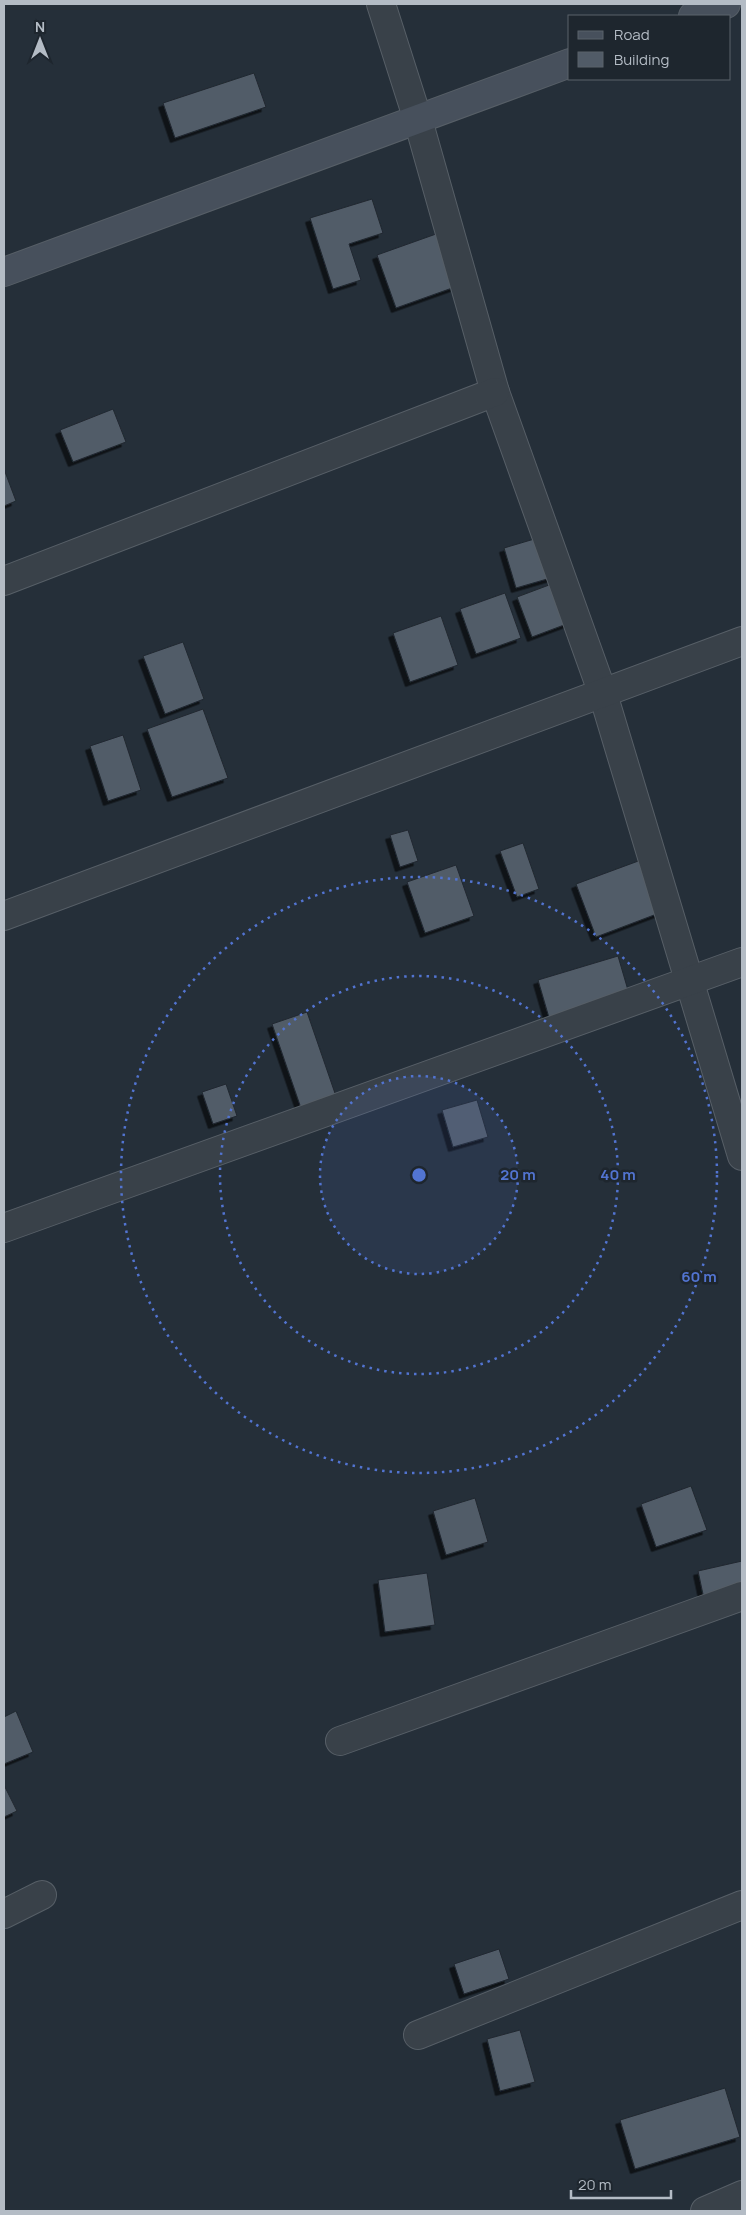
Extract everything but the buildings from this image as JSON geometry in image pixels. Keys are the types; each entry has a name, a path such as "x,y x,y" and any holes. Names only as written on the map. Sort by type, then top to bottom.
{"main road":[{"path":"696,15 726,4"},
{"path":"4,272 568,64"}],"street":[{"path":"381,4 418,120 495,392 604,694 742,1156"},
{"path":"4,581 495,392"},
{"path":"4,916 604,694 742,640"},
{"path":"4,1228 742,962"},
{"path":"340,1741 742,1596"},
{"path":"4,1914 42,1895"},
{"path":"418,2034 742,1905"},
{"path":"705,2211 742,2195"}]}
